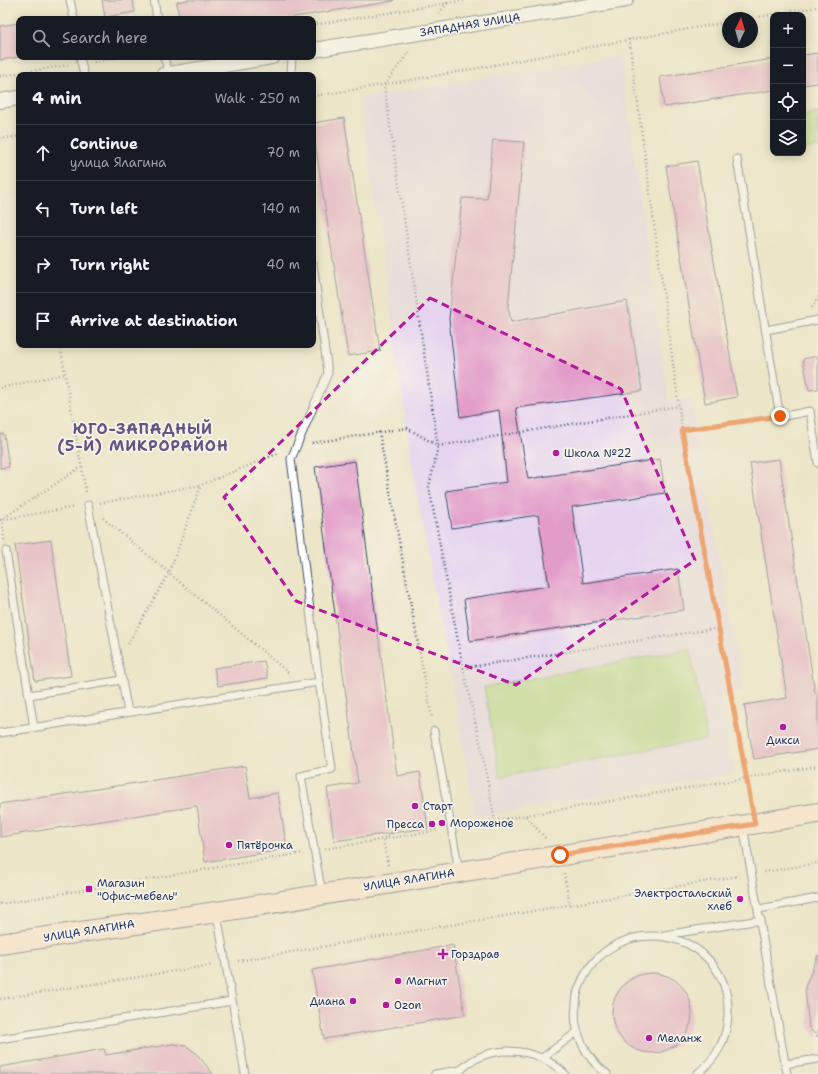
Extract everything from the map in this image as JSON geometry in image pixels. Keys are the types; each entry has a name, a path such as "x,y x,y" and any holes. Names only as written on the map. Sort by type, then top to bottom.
{"street":[{"name":"ЗАПАДНАЯ УЛИЦА","path":"316,49 573,4 626,0"},
{"path":"184,72 254,60"},
{"path":"0,101 16,98"},
{"name":"УЛИЦА ЯЛАГИНА","path":"0,944 217,912 818,813"}],"lane":[{"path":"70,0 73,16"},
{"path":"154,0 157,16"},
{"path":"81,60 83,72"},
{"path":"164,60 166,72"},
{"path":"291,72 292,60"},
{"path":"737,160 780,416 810,411 818,463"},
{"path":"316,286 328,373 291,459 319,682 332,769 301,776 322,894"},
{"path":"766,330 818,320"},
{"path":"88,505 128,712"},
{"path":"6,551 34,728"},
{"path":"28,695 122,680"},
{"path":"0,733 319,682"},
{"path":"434,731 459,872"},
{"path":"749,825 752,874 787,1074"},
{"path":"759,909 818,898"},
{"path":"217,912 245,1074"},
{"path":"658,936 761,920"},
{"path":"606,1074 585,1051 577,1032 575,1012 578,989 586,972 597,958 612,946 625,940 646,936 658,936 672,938 688,944 705,956 716,970 724,986 728,1004 728,1026 720,1049 709,1064 697,1074"},
{"path":"0,1039 232,1001"},
{"path":"542,1058 577,1032"},
{"path":"435,1074 459,1072 474,1060 501,1051 526,1052 542,1058 556,1066 564,1074"},
{"path":"785,1064 818,1059"}],"path":[{"path":"316,24 446,2 467,0"},
{"path":"758,17 818,7"},
{"path":"316,96 384,85 722,23"},
{"path":"629,39 678,406 746,778 749,825"},
{"path":"20,72 81,60"},
{"path":"0,76 16,73"},
{"path":"384,85 438,446 429,487 463,668 481,747 495,821"},
{"path":"0,139 16,136"},
{"path":"61,348 88,505 302,685"},
{"path":"0,388 65,374"},
{"path":"1,520 201,484 297,445 407,428 438,446 678,406"},
{"path":"682,430 780,416"},
{"path":"379,432 434,731"},
{"path":"1,520 81,467"},
{"path":"118,662 169,573 201,484"},
{"path":"1,520 6,551"},
{"path":"463,668 719,628"},
{"path":"0,904 818,766"},
{"path":"383,840 392,833"},
{"path":"383,840 391,883"},
{"path":"0,999 225,963 818,863"}],"highlighted area":[{"path":"430,298 621,389 695,560 516,685 296,601 224,497"}],"shaded area":[{"name":"Школа №22","path":"620,55 669,402 691,398 743,692 721,697 734,773 476,817 414,478 360,98"}],"green space":[{"path":"818,112 818,147 806,149 806,114"},
{"path":"690,649 707,739 500,777 484,687"}],"building":[{"path":"102,0 133,0 135,12 105,16"},
{"path":"187,0 394,0 301,16 179,16 177,2"},
{"path":"16,23 16,57 0,60 0,26"},
{"path":"818,53 818,83 806,85 806,55"},
{"path":"770,59 770,90 664,107 660,77"},
{"path":"344,118 380,351 348,356 316,149 316,123"},
{"path":"493,140 524,142 508,307 511,322 627,301 642,391 516,408 528,479 660,459 665,493 572,507 583,583 678,569 684,610 470,641 464,599 549,586 538,515 452,528 446,491 507,482 499,410 460,417 449,319 462,198 487,199"},
{"path":"697,161 737,397 705,403 666,166"},
{"path":"818,356 818,389 809,390 803,359"},
{"path":"0,434 4,434 9,467 0,468"},
{"path":"779,459 815,693 818,693 818,749 754,759 744,705 787,698 750,463"},
{"path":"355,461 397,776 420,772 428,828 334,841 327,788 358,783 315,467"},
{"path":"51,540 71,676 35,681 15,545"},
{"path":"264,661 268,678 218,686 214,668"},
{"path":"245,766 250,798 278,793 287,849 205,862 197,806 0,837 0,804"},
{"path":"453,945 465,1015 324,1039 312,970"},
{"path":"818,955 818,1037 809,1028 805,987"},
{"path":"652,973 667,976 680,985 689,998 692,1013 689,1028 680,1041 667,1050 652,1053 637,1050 624,1041 615,1028 612,1013 615,998 624,985 637,976"},
{"path":"173,1044 186,1046 196,1053 213,1074 0,1074 0,1067 104,1049 106,1055"}],"place":[{"name":"Школа №22","path":"556,453"},
{"name":"Дикси","path":"783,727"},
{"name":"Старт","path":"415,806"},
{"name":"Мороженое","path":"442,823"},
{"name":"Пресса","path":"432,824"},
{"name":"Пятёрочка","path":"229,845"},
{"name":"Магазин \"Офис-мебель\"","path":"89,889"},
{"name":"Электростальский хлеб","path":"740,899"},
{"name":"Горздрав","path":"443,954"},
{"name":"Магнит","path":"398,981"},
{"name":"Диана","path":"353,1001"},
{"name":"Ozon","path":"386,1005"},
{"name":"Меланж","path":"649,1038"}],"district":[{"name":"ЮГО-ЗАПАДНЫЙ (5-Й) МИКРОРАЙОН","path":"143,438"}],"route":[{"path":"560,855 755,824 682,430 780,416"}]}
